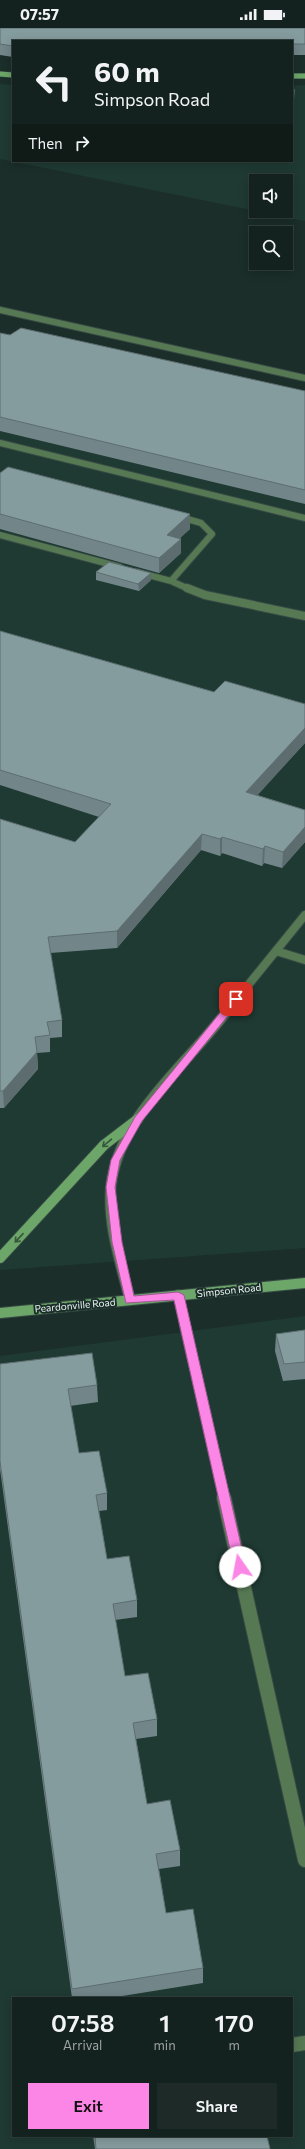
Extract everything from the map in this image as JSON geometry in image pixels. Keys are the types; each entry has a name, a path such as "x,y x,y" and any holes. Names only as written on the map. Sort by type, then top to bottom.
{"main road":[{"path":"0,74 12,75"},
{"path":"293,76 305,76"},
{"path":"0,1258 104,1144 138,1119"},
{"name":"Simpson Road","path":"130,1300 305,1283"},
{"name":"Peardonville Road","path":"0,1312 130,1300"}],"street":[{"path":"0,310 305,378"},
{"path":"0,443 305,518"},
{"path":"167,513 197,521 207,526 212,534 171,581"},
{"path":"0,535 171,581 205,595 305,616"},
{"name":"Peardonville Road","path":"130,1300 117,1242 110,1187 116,1160 138,1119 305,915"},
{"path":"276,950 305,960"},
{"path":"178,1295 305,1860"},
{"path":"293,2045 305,2043"}],"shaded area":[{"path":"0,84 12,85 12,161 0,159"},
{"path":"305,85 305,221 290,218 293,218 293,174 249,174 249,210 15,162 293,162 293,86"},
{"path":"0,343 305,404 305,1248 0,1270"},
{"path":"305,1316 305,2149 0,2149 0,1356"}],"building":[{"path":"0,28 305,28 305,44 293,44 293,40 12,40 12,46 0,44"},
{"path":"21,328 305,391 305,490 0,417 0,333 10,335"},
{"path":"8,467 190,514 167,535 181,539 159,558 0,514 0,473"},
{"path":"109,562 151,573 138,584 96,572"},
{"path":"0,631 214,692 225,681 305,704 305,728 246,792 305,810 305,827 283,852 265,846 263,849 222,837 220,839 202,834 117,931 48,937 62,1020 47,1022 50,1035 35,1037 37,1052 3,1091 0,1091 0,819 75,842 111,804 0,770"},
{"path":"305,1330 305,1362 284,1364 276,1334"},
{"path":"92,1353 97,1385 68,1389 79,1453 99,1451 107,1493 96,1495 107,1559 129,1556 137,1600 113,1604 125,1676 148,1673 157,1719 133,1723 147,1804 170,1800 180,1850 156,1854 166,1913 193,1909 203,1968 72,1989 0,1461 0,1364"},
{"path":"95,2137 267,2137 270,2149 96,2149"}],"route":[{"path":"236,999 138,1119 116,1160 110,1187 117,1242 130,1300 178,1295 240,1567"}]}
